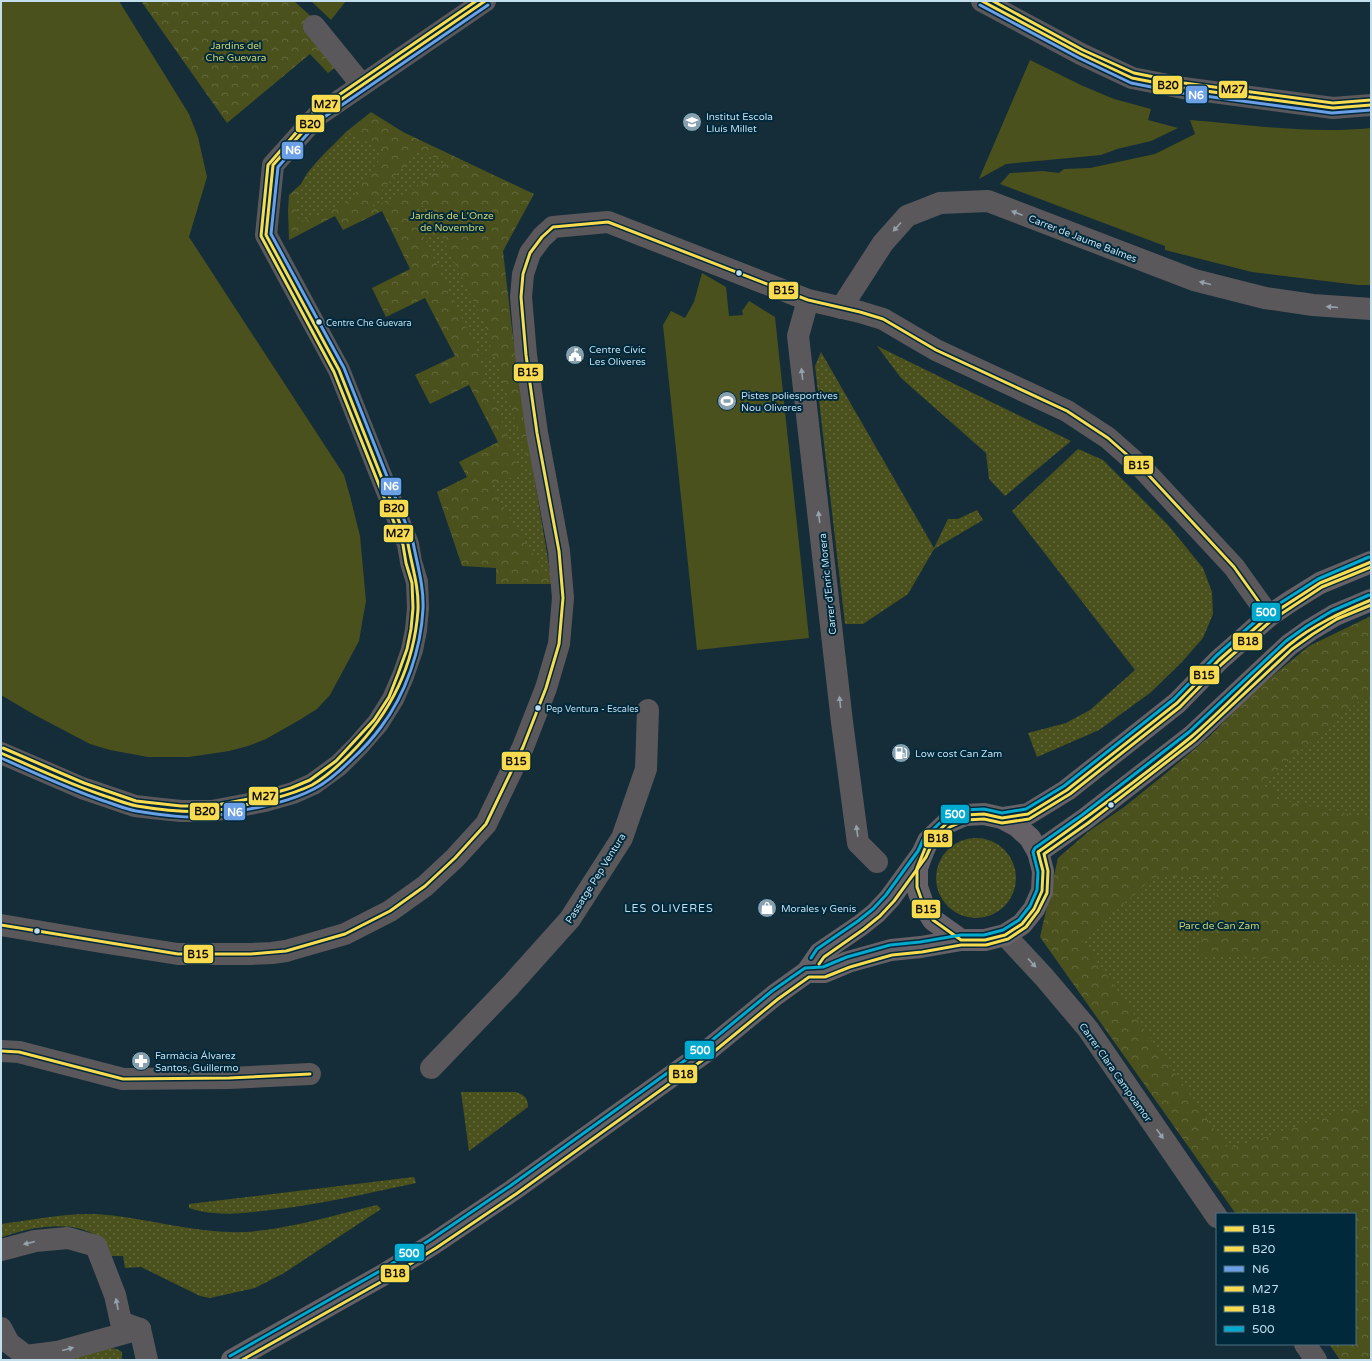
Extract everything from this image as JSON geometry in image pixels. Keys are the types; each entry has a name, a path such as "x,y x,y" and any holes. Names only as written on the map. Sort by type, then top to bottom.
{"street":[{"path":"1,753 82,788 135,806 181,811 212,811 265,801 293,793 313,784 339,765 378,723 393,698 403,676 412,650 416,630 418,582 411,562 408,544 339,370 266,235 273,165 317,116 485,1"},
{"path":"982,1 1081,54 1132,78 1183,88 1333,108 1371,105"},
{"path":"314,26 362,85"},
{"name":"Carrer de Jaume Balmes","path":"841,308 882,243 907,216 940,203 988,201 1194,280 1265,298 1314,305 1371,309"},
{"path":"1,925 95,942 178,954 272,954 345,934 390,911 425,886 455,858 486,824 523,747 546,688 559,644 563,598 559,551 537,432 526,355 521,297 523,274 530,253 542,237 553,227 608,222 808,300 883,319 936,350 1067,411 1108,438 1142,468 1234,567 1269,616"},
{"name":"Carrer d'Enric Morera","path":"808,300 798,336 842,722 858,843 877,862"},
{"path":"1002,818 1028,814 1068,790 1177,703 1219,660 1269,616 1320,583 1371,562"},
{"path":"1038,852 1085,819 1192,736 1289,644 1335,615 1371,600"},
{"name":"Passatge Pep Ventura","path":"431,1068 510,986 570,919 622,838 646,769 648,710"},
{"path":"806,972 824,972 848,962 891,950 921,947 961,940 985,940 1005,935 1022,924 1034,909 1042,891 1043,871 1038,852 1030,838 1017,826 1002,818 984,814 965,815 947,823 928,841 917,868 918,886 923,904 933,920 961,940"},
{"path":"232,1360 383,1275 464,1223 513,1190 708,1050 775,995 806,972 820,953 876,913 890,898 922,854"},
{"name":"Carrer Clara Campoamor","path":"1005,935 1088,1029 1216,1216"},
{"path":"1,1051 19,1052 123,1079 310,1074"},
{"path":"1,1250 35,1241 68,1238 96,1246 115,1295 121,1322 140,1329"},
{"path":"1,1328 9,1343 26,1356 57,1352 140,1329"},
{"path":"140,1329 147,1360"},
{"path":"1306,1345 1316,1360"}],"green space":[{"path":"1,1 119,1 189,114 198,137 207,177 189,237 344,475 360,536 366,601 359,641 330,695 317,709 266,739 248,746 229,751 189,757 148,757 110,750 90,744 33,714 1,695"},
{"name":"Jardins del Che Guevara","path":"141,1 294,1 326,30 336,67 328,73 310,54 227,123"},
{"path":"311,1 346,1 331,20"},
{"path":"1030,60 1083,86 1114,99 1151,109 1148,120 1178,128 1151,141 1117,149 1101,155 1006,164 979,179"},
{"name":"Jardins de L'Onze de Novembre","path":"371,112 403,132 534,194 503,251 512,329 552,584 496,584 496,568 462,566 437,492 467,477 459,462 498,442 469,385 430,404 415,375 455,356 425,298 386,317 372,288 410,269 382,211 343,230 335,216 289,240 289,195 301,184 308,172 346,132"},
{"path":"1190,120 1303,129 1348,130 1371,128 1371,285 1358,285 1252,272 1165,250 1165,246 1000,184 1010,173 1043,171 1059,173 1064,169 1090,168 1155,154 1195,134"},
{"path":"346,132 387,151 359,185 352,200 304,221 298,220 296,205 302,183 314,165"},
{"path":"418,151 445,162 414,190 364,210"},
{"path":"426,205 483,320 492,352 479,354 411,210"},
{"name":"Pistes poliesportives Nou Oliveres","path":"702,273 726,287 729,316 743,315 742,311 749,301 775,317 809,638 697,650 663,325 671,311 685,318 694,302"},
{"path":"877,346 1071,441 1005,496 989,479 986,453 901,378"},
{"path":"821,352 934,548 948,519 958,519 977,510 983,520 934,549 908,594 863,624 845,624 815,366"},
{"path":"495,355 536,489 552,584 489,484 521,475 480,361"},
{"path":"1078,449 1103,460 1168,525 1203,568 1212,592 1213,614 1203,638 1181,663 1150,693 1099,730 1037,757 1028,733 1066,723 1090,710 1135,670 1012,511"},
{"name":"Parc de Can Zam","path":"1371,616 1371,1360 1340,1360 1330,1345 1356,1345 1356,1213 1235,1213 1040,937 1058,858 1088,832 1124,807 1210,736 1253,692 1309,646"},
{"path":"1371,691 1371,819 1276,799 1276,790 1260,785"},
{"path":"976,838 991,841 1004,850 1013,863 1016,878 1013,893 1004,906 991,915 976,918 961,915 948,906 939,893 936,878 939,863 948,850 961,841"},
{"path":"1154,877 1223,877 1196,954 1371,965 1371,1093 1368,1104 1228,1149 1082,940"},
{"path":"461,1092 516,1092 525,1097 528,1107 469,1151"},
{"path":"414,1177 416,1183 281,1209 226,1214 198,1211 189,1208 189,1204"},
{"path":"377,1205 381,1209 284,1273 255,1288 210,1298 200,1296 141,1267 125,1268 123,1256 109,1256 100,1239 88,1231 64,1227 37,1228 1,1238 1,1224 48,1217 95,1214 133,1218 189,1228 227,1232 246,1232 295,1225"},
{"path":"104,1347 117,1349 122,1352 122,1360 52,1360"}],"transit line":[{"name":"M27","path":"3,748 84,783 136,801 181,806 212,806 264,796 291,788 310,780 336,761 374,720 389,697 407,649 413,608 412,583 406,563 403,545 334,372 261,236 268,165 314,112 476,1"},
{"name":"B20","path":"1,753 52,776 129,804 174,811 212,811 276,798 312,785 332,771 350,754 377,723 388,706 398,689 405,671 416,631 418,601 408,544 339,370 266,235 273,165 317,116 485,1"},
{"name":"B20","path":"982,1 1081,54 1132,78 1183,88 1333,108 1371,105"},
{"name":"M27","path":"993,1 1083,50 1134,73 1184,83 1333,103 1371,100"},
{"name":"N6","path":"1,758 52,781 128,809 174,816 213,816 278,803 296,797 319,786 334,776 360,751 375,735 390,714 411,671 422,624 423,600 413,542 344,368 271,234 278,167 320,120 488,5"},
{"name":"N6","path":"980,5 1079,58 1131,83 1182,93 1332,113 1371,110"},
{"name":"B15","path":"1,925 178,954 251,954 286,951 345,934 390,911 425,886 455,858 486,824 523,747 546,688 559,644 563,598 559,551 537,433 526,355 521,297 523,274 530,253 542,237 553,227 608,222 808,300 883,319 936,350 1067,411 1108,438 1142,468 1234,567 1269,616"},
{"name":"500","path":"811,958 817,949 873,909 886,895 918,851 924,838 944,819 964,810 984,809 1002,813 1026,809 1064,786 1174,699 1216,656 1266,612 1318,579 1369,557"},
{"name":"B15","path":"1371,562 1320,583 1269,616 1219,660 1177,703 1067,790 1028,814 1002,818 984,814 965,815 947,823 928,841 917,868 917,887 923,904 933,920 961,940 985,940 1005,935 1022,924 1034,909 1042,891 1043,871 1038,852 1116,796 1191,737 1276,656 1298,638 1349,609 1371,600"},
{"name":"B18","path":"819,964 824,957 880,916 894,901 926,857 932,844 950,827 966,820 984,819 1002,823 1029,819 1070,794 1180,707 1222,664 1272,620 1322,587 1371,567"},
{"name":"500","path":"230,1356 380,1271 430,1240 510,1186 705,1046 772,991 805,968 823,967 847,957 890,945 920,942 961,935 984,935 1003,930 1019,920 1030,906 1037,890 1038,872 1033,852 1035,848 1082,815 1189,732 1286,641 1332,611 1369,595"},
{"name":"B18","path":"242,1360 386,1279 436,1248 516,1194 711,1054 778,999 809,977 825,977 850,967 892,955 922,952 961,945 986,945 1008,939 1026,927 1038,911 1047,893 1048,871 1044,854 1088,823 1195,740 1292,649 1337,619 1371,605"},
{"name":"B15","path":"1,1051 19,1052 123,1079 229,1078 310,1074"}],"place":[{"name":"Institut Escola Lluís Millet","path":"692,122"},
{"name":"Centre Che Guevara","path":"319,322"},
{"name":"Centre Cívic Les Oliveres","path":"575,355"},
{"name":"Pistes poliesportives Nou Oliveres","path":"727,401"},
{"name":"Pep Ventura - Escales","path":"538,708"},
{"name":"Low cost Can Zam","path":"901,753"},
{"name":"Morales y Genis","path":"767,908"},
{"name":"Farmàcia Álvarez Santos, Guillermo","path":"141,1061"}],"district":[{"name":"LES OLIVERES","path":"669,908"}]}
